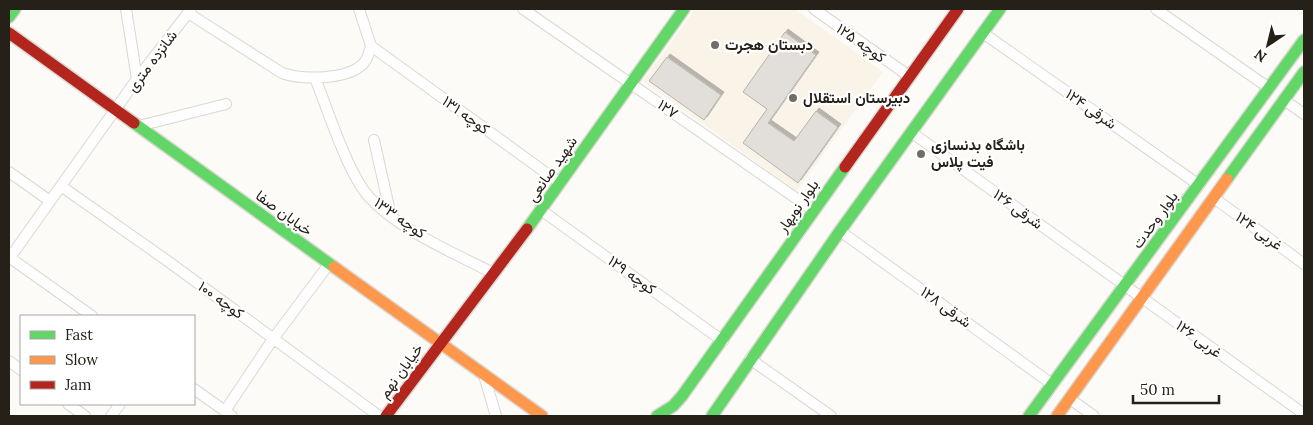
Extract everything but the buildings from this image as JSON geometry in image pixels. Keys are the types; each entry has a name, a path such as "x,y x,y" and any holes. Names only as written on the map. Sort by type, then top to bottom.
{"street":[{"path":"9,17 15,9"},
{"path":"126,9 137,79"},
{"path":"190,11 282,73 295,78 315,78 355,69 363,64 371,46 359,9"},
{"name":"۱۲۷","path":"522,9 813,210"},
{"name":"شهید صانعی","path":"440,344 541,210 684,9"},
{"name":"کوچه ۱۲۵","path":"814,9 909,76"},
{"name":"بلوار نوبهار","path":"656,416 672,406 682,396 723,341 813,210 958,9"},
{"path":"712,416 840,230 1000,9"},
{"path":"1156,9 1269,88"},
{"name":"شانزده متری","path":"9,258 137,79 190,11"},
{"name":"۱۲۴ شرقی","path":"983,33 1199,186"},
{"name":"خیابان صفا","path":"9,34 542,416"},
{"name":"بلوار وحدت","path":"1029,416 1126,286 1304,40"},
{"name":"کوچه ۱۳۱","path":"371,46 560,183"},
{"path":"1057,416 1304,72"},
{"name":"کوچه ۱۳۳","path":"315,78 343,149 358,180 369,196 391,216 442,247 493,273"},
{"path":"1284,100 1304,114"},
{"path":"139,126 226,104"},
{"name":"۱۲۶ شرقی","path":"911,132 1142,299"},
{"path":"374,140 391,216"},
{"path":"9,172 50,201"},
{"name":"کوچه ۱۰۰","path":"61,186 379,416"},
{"name":"۱۲۴ غربی","path":"1214,198 1304,264"},
{"name":"کوچه ۱۲۹","path":"541,210 723,341"},
{"name":"۱۲۸ شرقی","path":"840,230 1052,384"},
{"path":"9,258 91,315"},
{"path":"195,390 228,414 273,338 329,264"},
{"name":"۱۲۶ غربی","path":"1142,299 1304,414"},
{"name":"خیابان نهم","path":"386,416 440,344"},
{"path":"750,359 831,416"},
{"path":"9,361 20,369"},
{"path":"484,375 496,416"},
{"path":"1070,399 1094,416"},
{"path":"70,405 86,416"},
{"path":"111,416 119,405"},
{"path":"656,416 668,416"}],"shaded area":[{"name":"دبیرستان استقلال","path":"695,9 795,9 883,72 797,191 643,81"}],"traffic: fast":[{"path":"9,17 15,9"},
{"path":"527,229 684,9"},
{"path":"712,416 840,231 1000,9"},
{"path":"1029,416 1304,40"},
{"path":"1227,179 1304,72"},
{"path":"134,123 334,267"},
{"path":"657,416 673,406 682,396 845,167"}],"traffic: slow":[{"path":"1057,416 1227,179"},
{"path":"334,267 542,416"}],"traffic: jam":[{"path":"845,167 958,9"},
{"path":"9,33 134,123"},
{"path":"386,416 527,229"}],"place":[{"name":"دبستان هجرت","path":"715,45"},
{"name":"دبیرستان استقلال","path":"793,98"},
{"name":"باشگاه بدنسازی فیت پلاس","path":"921,154"}]}
